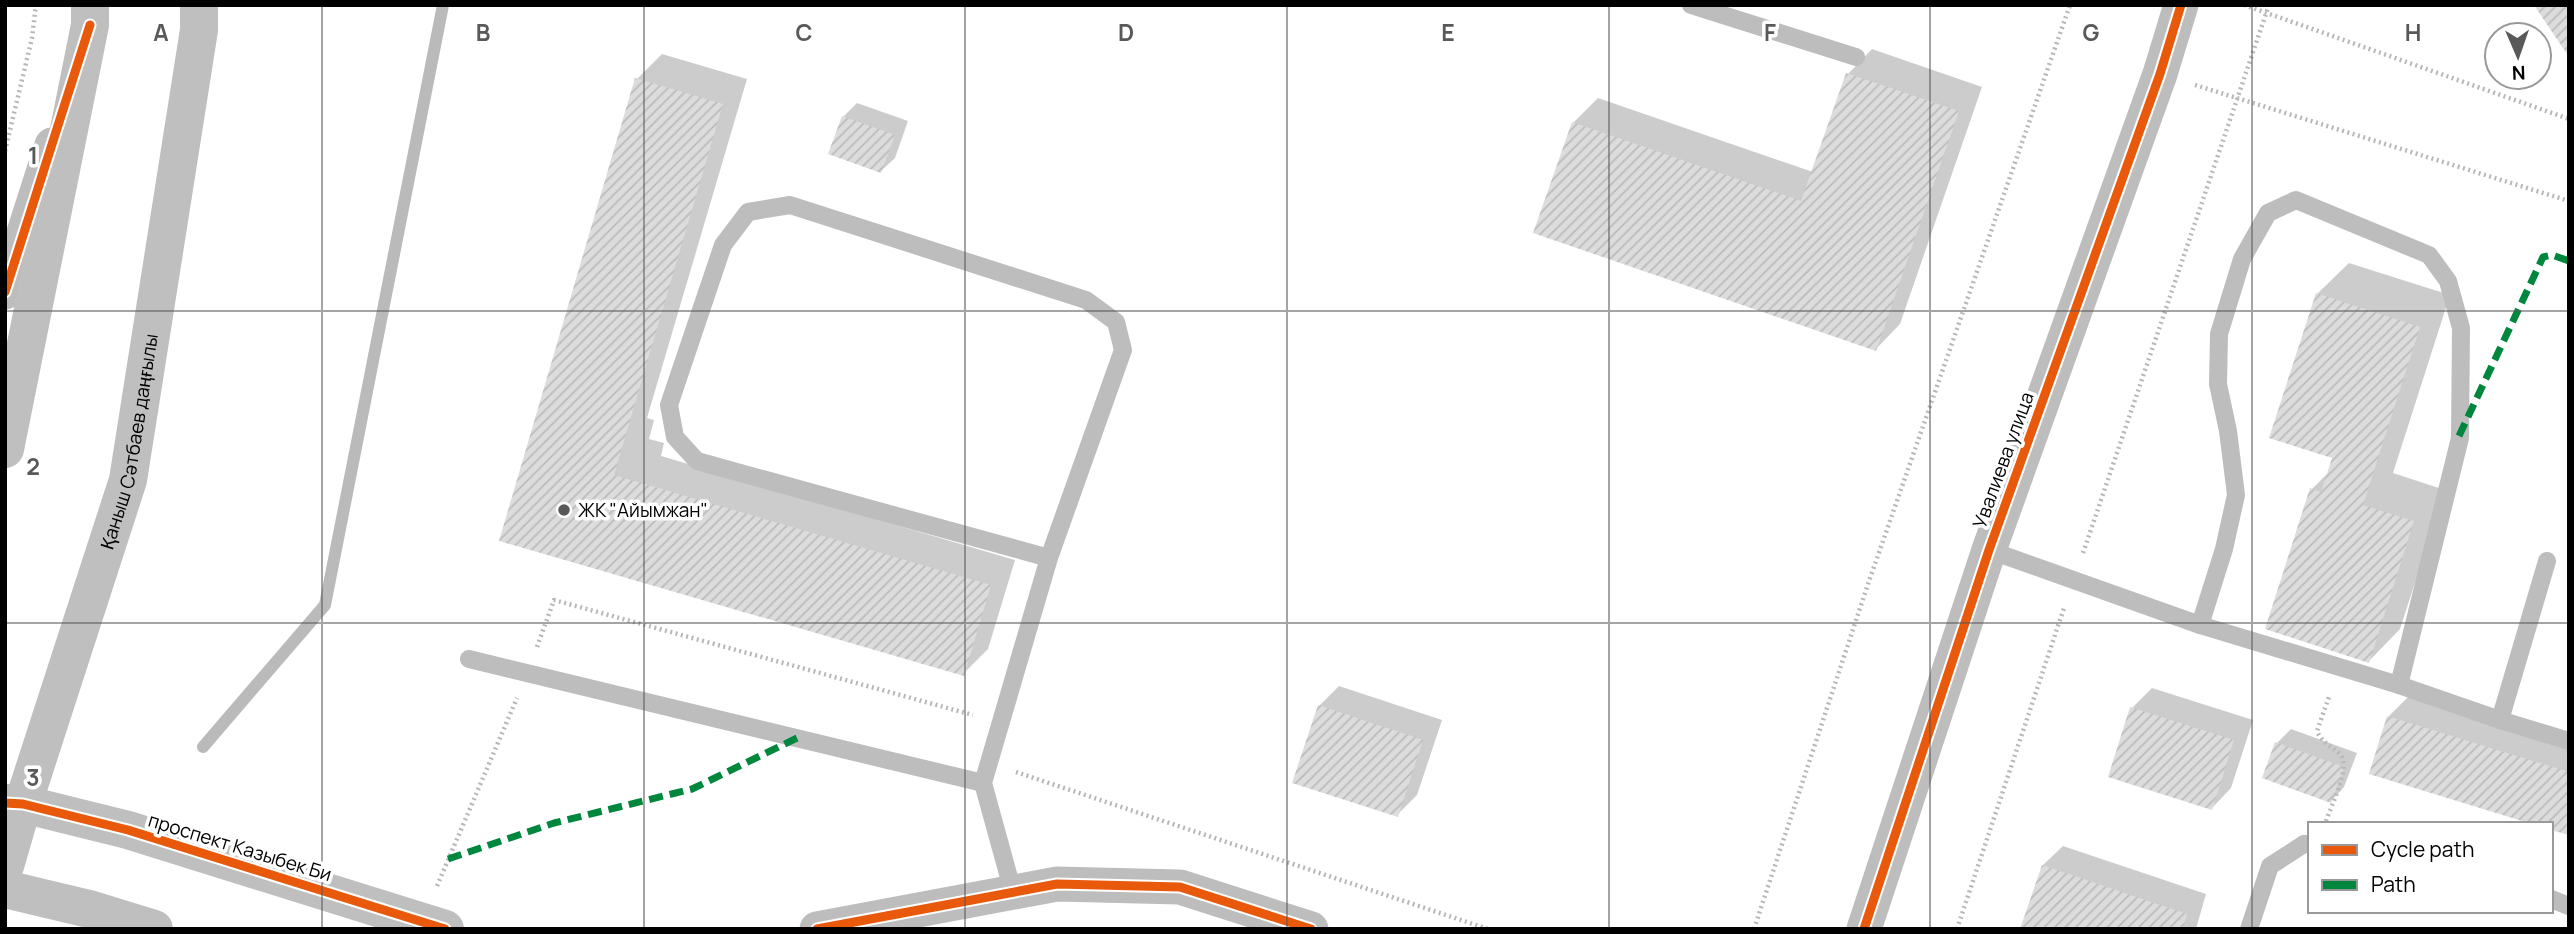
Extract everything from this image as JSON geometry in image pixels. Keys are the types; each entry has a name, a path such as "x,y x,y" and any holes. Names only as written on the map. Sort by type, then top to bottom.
{"main road":[{"name":"Қаныш Сәтбаев даңғылы","path":"5,866 14,804 128,480 199,30 199,5"},
{"path":"5,449 90,15"},
{"name":"проспект Казыбек Би","path":"14,804 128,830 445,929"},
{"path":"5,889 89,909 154,929"}],"street":[{"name":"Увалиева улица","path":"1864,929 1989,551 2160,74 2181,5"},
{"path":"5,292 90,15"},
{"path":"817,929 1057,884 1180,887 1311,929"}],"lane":[{"path":"1691,5 1856,57"},
{"path":"2200,625 2224,550 2236,495 2228,431 2218,384 2219,334 2242,259 2268,213 2296,200 2429,255 2448,281 2461,328 2459,438 2399,685"},
{"path":"1013,892 983,783 1049,558 1122,349 1116,321 1086,300 790,205 748,212 723,245 669,405 675,437 697,461 1049,558"},
{"path":"1989,551 2200,625 2399,685 2569,741"},
{"path":"2500,720 2547,561"},
{"path":"469,659 983,783"},
{"path":"2249,929 2270,866 2308,844"}],"path":[{"path":"5,151 32,38 36,5"},
{"path":"1754,929 1868,584 2070,5"},
{"path":"2244,5 2569,119"},
{"path":"1956,929 2269,5"},
{"path":"2160,74 2569,201"},
{"path":"2326,822 2346,766 2343,755 2321,740 2317,726 2341,667"},
{"path":"989,763 1488,929"}],"building":[{"path":"2534,5 2569,5 2569,57 2553,33 2553,21 2545,21"},
{"path":"1846,73 1959,111 1876,351 1533,233 1572,122 1801,201"},
{"path":"635,78 723,104 614,475 991,585 964,676 499,541"},
{"path":"842,116 895,135 881,173 828,154"},
{"path":"2316,293 2420,327 2363,505 2414,521 2369,663 2265,629 2310,488 2321,492 2332,458 2269,438"},
{"path":"1318,705 1423,740 1398,817 1292,783"},
{"path":"2130,707 2234,740 2212,810 2108,777"},
{"path":"2387,716 2569,772 2569,835 2553,831 2553,822 2525,822 2369,774"},
{"path":"2275,742 2344,767 2331,803 2262,778"},
{"path":"2042,865 2187,914 2183,929 2020,929"}],"waterway":[{"path":"203,747 325,605 443,5"}],"marked path":[{"path":"2459,436 2543,257 2552,255 2569,261"},
{"path":"448,859 554,823 692,789 797,738"}],"cycle path":[{"path":"1864,929 1989,550 2160,74 2181,5"},
{"path":"5,292 90,25"},
{"path":"5,803 23,804 128,830 445,929"},
{"path":"817,929 1057,884 1180,887 1311,929"}],"place":[{"name":"ЖК \"Айымжан\"","path":"564,510"}]}
